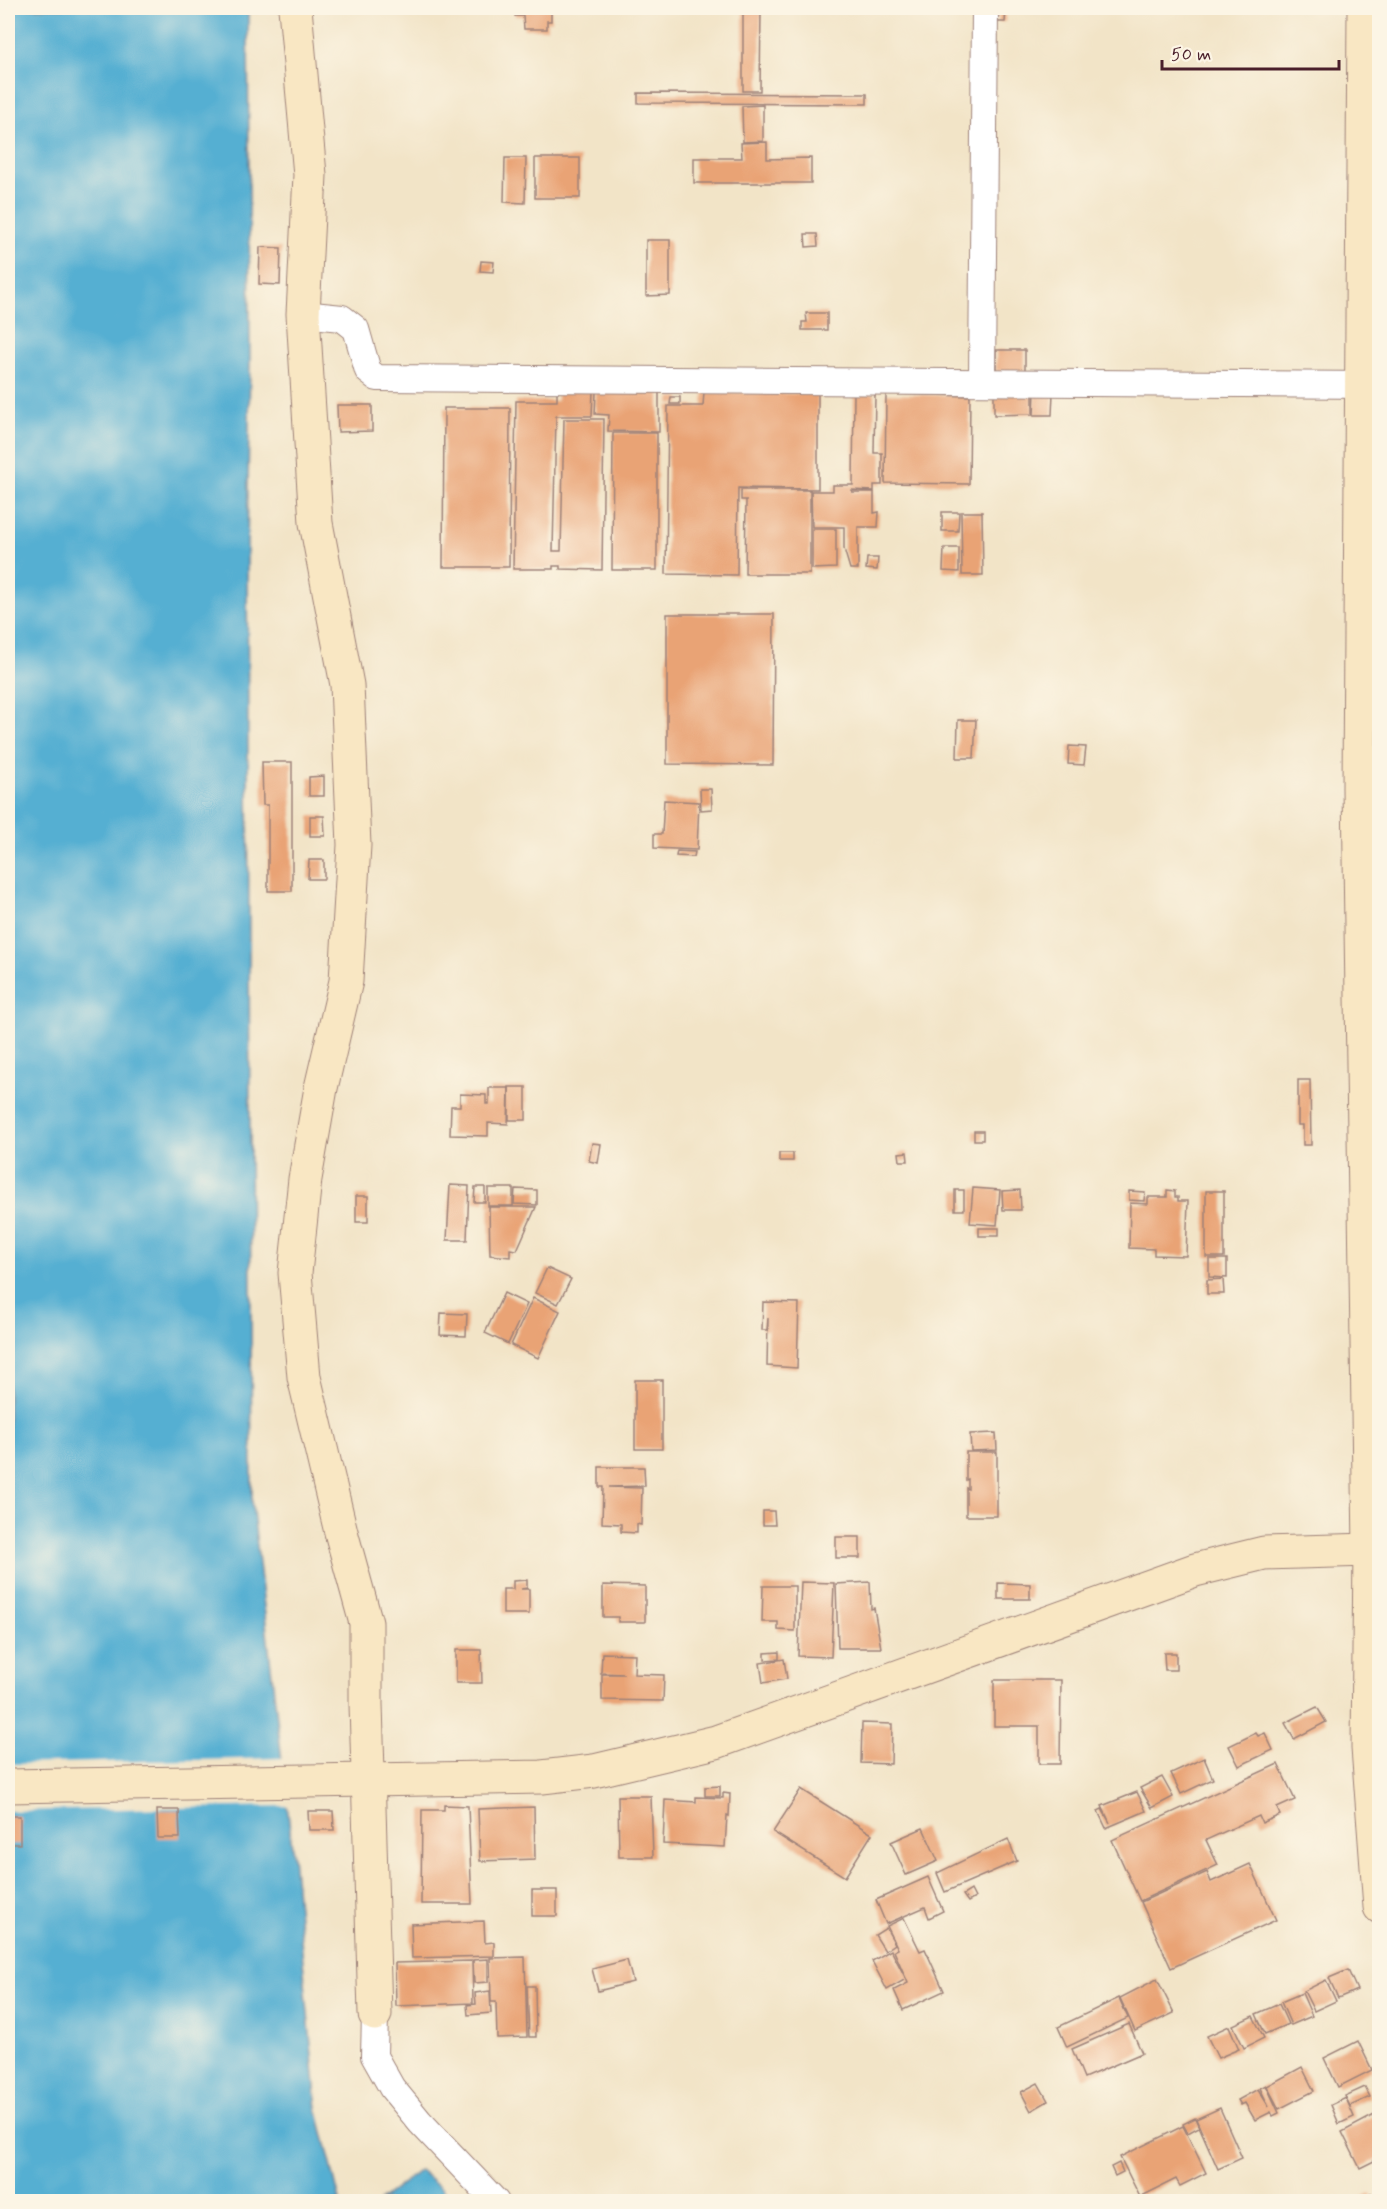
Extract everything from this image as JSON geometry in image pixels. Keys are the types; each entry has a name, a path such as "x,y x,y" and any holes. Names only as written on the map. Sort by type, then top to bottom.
{"street":[{"path":"295,8 310,175 303,314 316,523 347,685 354,845 346,981 321,1088 305,1179 295,1273 304,1377 340,1532 366,1623 375,2056 392,2088 420,2122 496,2202"},
{"path":"981,382 985,8"},
{"path":"1364,8 1371,385 1369,788 1374,1684 1368,1748 1380,1907"},
{"path":"303,314 342,318 356,329 368,371 377,378 1371,385"},
{"path":"8,1786 368,1778 542,1777 594,1771 716,1742 1195,1570 1264,1553 1373,1568"}],"water":[{"path":"8,8 248,8 250,357 247,553 252,1503 293,1856 317,2108 340,2201 8,2202"},
{"path":"420,2170 440,2187 451,2201 380,2201"}],"pier":[{"path":"285,1758 290,1806 8,1811 8,1764"}],"building":[{"path":"515,8 551,8 551,21 547,21 547,29 524,29 523,16 515,16"},
{"path":"743,8 761,8 760,91 743,91"},
{"path":"999,10 1006,10 1005,22 998,22"},
{"path":"638,93 867,94 867,104 638,103"},
{"path":"763,105 763,141 743,142 742,106"},
{"path":"767,142 767,159 811,158 811,183 694,183 694,158 742,158 741,143"},
{"path":"505,158 526,158 525,203 504,202"},
{"path":"535,158 580,158 580,198 535,198"},
{"path":"805,234 817,234 818,246 806,247"},
{"path":"646,240 670,240 670,295 646,296"},
{"path":"260,247 281,248 280,285 259,284"},
{"path":"481,261 494,262 493,272 480,271"},
{"path":"806,313 827,313 827,330 802,330 802,322 807,322"},
{"path":"996,350 1025,350 1025,371 996,371"},
{"path":"557,390 593,391 592,416 556,416 553,551 561,551 564,419 604,419 602,570 560,569 560,566 553,566 553,569 513,569 516,401 557,401"},
{"path":"596,392 659,392 659,432 608,431 609,415 595,414"},
{"path":"704,392 818,394 818,489 738,488 737,575 666,574 668,406 703,406"},
{"path":"994,392 1033,392 1033,414 994,415"},
{"path":"1035,392 1053,393 1052,415 1034,415"},
{"path":"854,394 875,394 874,453 882,453 882,485 874,485 874,491 852,490 852,492 874,492 874,513 879,512 878,527 858,527 858,569 850,569 844,549 844,527 812,527 811,491 833,491 833,485 853,485"},
{"path":"886,394 970,396 969,484 885,483"},
{"path":"671,397 680,397 680,404 670,404"},
{"path":"337,405 372,405 372,431 338,432"},
{"path":"444,408 510,408 509,567 443,567"},
{"path":"613,433 657,433 657,570 612,570"},
{"path":"741,490 810,490 810,574 745,574 746,500 741,500"},
{"path":"942,512 959,512 958,531 942,531"},
{"path":"961,512 982,512 983,575 962,575"},
{"path":"812,529 836,529 836,568 812,569"},
{"path":"944,548 959,548 959,572 943,571"},
{"path":"867,558 878,558 877,570 866,569"},
{"path":"667,614 774,614 773,765 667,764"},
{"path":"958,720 976,720 974,758 957,758"},
{"path":"1069,746 1086,747 1084,765 1068,764"},
{"path":"262,762 292,762 292,891 268,891 268,805 263,805"},
{"path":"324,776 324,796 309,796 309,777"},
{"path":"700,789 711,789 712,809 701,810"},
{"path":"664,800 699,802 697,850 654,848 654,834 662,834"},
{"path":"310,816 324,816 325,836 310,836"},
{"path":"677,851 695,852 694,857 676,856"},
{"path":"309,860 324,860 324,879 308,879"},
{"path":"1298,1080 1310,1080 1311,1145 1303,1145 1303,1125 1298,1125"},
{"path":"509,1087 526,1087 526,1120 509,1120"},
{"path":"489,1088 509,1088 508,1124 488,1123 488,1136 450,1135 451,1106 460,1106 460,1094 486,1095 486,1104 489,1104"},
{"path":"974,1131 983,1131 983,1140 974,1140"},
{"path":"592,1143 601,1144 598,1163 589,1161"},
{"path":"907,1152 908,1161 900,1161 899,1153"},
{"path":"779,1153 793,1153 793,1161 779,1161"},
{"path":"450,1185 469,1186 467,1240 447,1240"},
{"path":"475,1187 485,1187 485,1202 474,1202"},
{"path":"488,1188 513,1188 513,1206 488,1206"},
{"path":"973,1188 1000,1190 997,1225 970,1223"},
{"path":"515,1189 537,1190 537,1205 514,1204"},
{"path":"955,1190 964,1190 964,1210 955,1210"},
{"path":"1020,1190 1021,1210 1003,1210 1002,1191"},
{"path":"1167,1190 1175,1191 1178,1201 1188,1201 1186,1256 1154,1255 1154,1249 1129,1248 1130,1203 1148,1204 1148,1197 1167,1197"},
{"path":"1129,1191 1145,1192 1144,1201 1129,1200"},
{"path":"1206,1191 1224,1191 1224,1257 1206,1257"},
{"path":"356,1196 368,1196 368,1222 356,1222"},
{"path":"489,1207 536,1207 517,1250 510,1249 510,1257 490,1255"},
{"path":"979,1228 999,1228 999,1236 979,1236"},
{"path":"1209,1259 1227,1259 1227,1278 1209,1277"},
{"path":"547,1268 571,1279 558,1304 535,1293"},
{"path":"1223,1279 1224,1294 1207,1294 1207,1280"},
{"path":"504,1293 527,1304 508,1344 485,1333"},
{"path":"533,1298 560,1311 538,1358 511,1345"},
{"path":"763,1302 799,1303 797,1368 767,1366 768,1318 767,1330 762,1330"},
{"path":"441,1313 467,1314 466,1336 440,1335"},
{"path":"635,1380 662,1380 662,1449 635,1449"},
{"path":"996,1433 997,1450 971,1451 970,1434"},
{"path":"966,1452 997,1452 997,1516 966,1516 968,1479 966,1480"},
{"path":"599,1467 644,1467 645,1486 609,1487 642,1488 641,1525 637,1524 637,1533 621,1532 621,1524 602,1523 603,1487 599,1487"},
{"path":"763,1511 774,1511 775,1525 763,1525"},
{"path":"836,1537 860,1537 860,1558 836,1558"},
{"path":"527,1580 527,1588 521,1589 529,1589 529,1614 503,1614 503,1589 513,1589 513,1581"},
{"path":"801,1582 834,1583 831,1657 798,1656"},
{"path":"870,1582 871,1609 874,1608 881,1648 838,1648 836,1584"},
{"path":"998,1583 1030,1584 1030,1599 998,1599"},
{"path":"603,1585 645,1586 645,1622 618,1622 618,1617 603,1617"},
{"path":"763,1586 795,1586 795,1631 778,1630 778,1622 762,1622"},
{"path":"456,1650 481,1650 482,1683 456,1683"},
{"path":"779,1652 779,1659 765,1660 765,1653"},
{"path":"602,1653 635,1654 634,1674 664,1675 663,1701 602,1700 602,1674 624,1674 601,1673"},
{"path":"1164,1653 1176,1653 1176,1670 1165,1670"},
{"path":"784,1659 787,1679 763,1683 760,1663"},
{"path":"994,1680 1061,1680 1060,1764 1039,1764 1039,1726 994,1726"},
{"path":"1317,1707 1326,1722 1294,1739 1285,1723"},
{"path":"862,1723 892,1724 891,1764 861,1763"},
{"path":"1256,1733 1258,1736 1265,1733 1273,1750 1239,1766 1229,1746"},
{"path":"1204,1758 1213,1779 1181,1794 1171,1773"},
{"path":"1278,1764 1295,1800 1277,1808 1280,1815 1262,1823 1259,1816 1206,1840 1218,1865 1140,1901 1112,1840"},
{"path":"1162,1777 1173,1797 1152,1808 1140,1788"},
{"path":"720,1786 720,1796 705,1796 705,1787"},
{"path":"801,1789 872,1834 845,1877 773,1832"},
{"path":"1137,1792 1146,1811 1106,1828 1098,1811 1102,1809 1110,1823 1102,1806"},
{"path":"723,1793 730,1794 725,1847 663,1844 665,1800 696,1802 696,1797 723,1798"},
{"path":"618,1796 651,1796 653,1857 619,1857"},
{"path":"444,1805 468,1806 472,1904 421,1904 422,1810 444,1810"},
{"path":"534,1807 535,1859 480,1861 478,1809"},
{"path":"157,1810 179,1810 180,1838 158,1838"},
{"path":"308,1811 333,1811 334,1830 309,1830"},
{"path":"8,1816 20,1816 20,1844 8,1844"},
{"path":"923,1828 938,1861 906,1875 891,1842"},
{"path":"1008,1839 1017,1861 945,1892 937,1873"},
{"path":"1250,1864 1276,1920 1171,1968 1141,1902 1207,1872 1211,1882"},
{"path":"928,1877 943,1911 929,1918 925,1907 886,1924 876,1900"},
{"path":"532,1890 557,1890 557,1916 532,1916"},
{"path":"971,1890 975,1898 968,1902 963,1895"},
{"path":"904,1918 920,1951 925,1949 944,1991 903,2010 894,1990 908,1983 894,1951 898,1949 887,1926"},
{"path":"484,1921 485,1943 494,1942 494,1956 412,1958 411,1924"},
{"path":"886,1928 895,1944 885,1951 875,1935"},
{"path":"891,1950 906,1979 887,1990 872,1961"},
{"path":"525,1957 527,2037 497,2038 496,2002 491,2002 490,1958"},
{"path":"488,1959 488,1982 474,1983 473,1960"},
{"path":"627,1960 633,1982 598,1991 592,1969"},
{"path":"472,1961 473,2003 396,2006 395,1963"},
{"path":"1348,1970 1357,1990 1338,1998 1329,1978"},
{"path":"1157,1979 1174,2013 1135,2031 1120,1998"},
{"path":"1326,1980 1336,2001 1314,2011 1304,1991"},
{"path":"527,1986 535,1986 536,2037 529,2037"},
{"path":"490,1991 491,2013 468,2015 467,2005 476,2004 475,1993"},
{"path":"1302,1993 1312,2016 1291,2025 1281,2002"},
{"path":"1119,1998 1128,2018 1067,2047 1058,2027"},
{"path":"1279,2004 1288,2024 1265,2034 1256,2014"},
{"path":"1253,2016 1264,2038 1244,2048 1233,2025"},
{"path":"1129,2024 1142,2053 1084,2078 1072,2049"},
{"path":"1229,2026 1239,2049 1218,2058 1207,2036"},
{"path":"1358,2041 1372,2070 1338,2087 1324,2058"},
{"path":"1302,2067 1314,2091 1279,2109 1267,2086"},
{"path":"1038,2083 1048,2101 1031,2111 1021,2092"},
{"path":"1266,2085 1279,2113 1273,2116 1271,2112 1255,2120 1245,2103 1241,2105 1238,2100 1258,2089 1269,2107 1260,2088"},
{"path":"1365,2087 1370,2097 1350,2106 1345,2096"},
{"path":"1346,2098 1354,2117 1339,2124 1331,2105"},
{"path":"1220,2108 1242,2158 1218,2169 1196,2119"},
{"path":"1378,2113 1380,2116 1380,2158 1360,2168 1342,2132"},
{"path":"1195,2118 1199,2127 1188,2133 1183,2124"},
{"path":"1183,2126 1206,2173 1180,2186 1176,2179 1140,2197 1120,2157"},
{"path":"1119,2163 1123,2172 1115,2176 1111,2167"},
{"path":"1371,2193 1375,2202 1353,2202"}]}
